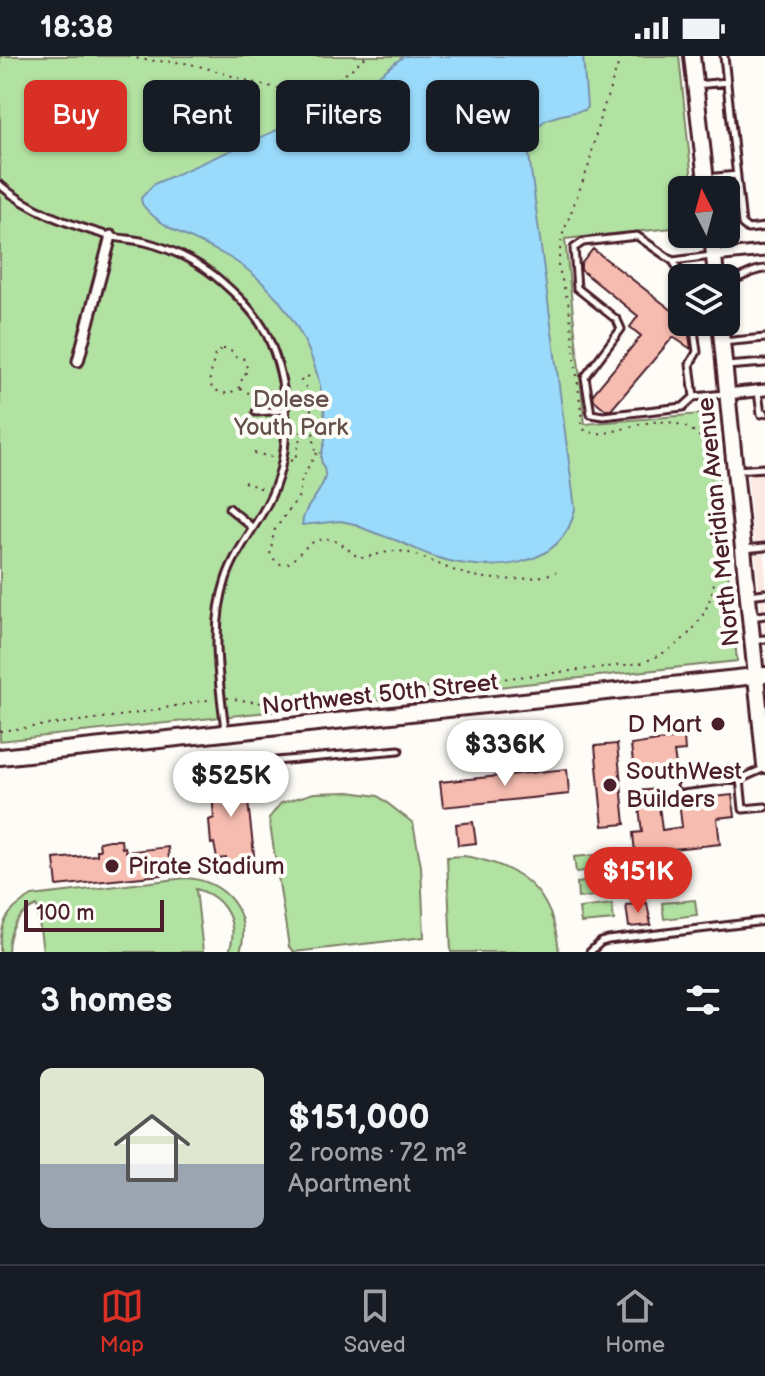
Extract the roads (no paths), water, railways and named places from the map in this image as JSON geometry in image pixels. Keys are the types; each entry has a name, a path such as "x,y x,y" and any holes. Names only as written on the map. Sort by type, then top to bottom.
{"main road":[{"path":"692,56 705,176"},
{"path":"713,248 715,264"},
{"name":"North Meridian Avenue","path":"721,336 748,595 758,616 765,766"},
{"name":"Northwest 50th Street","path":"0,757 761,676"}],"street":[{"path":"78,361 111,236"},
{"path":"714,256 765,251"},
{"path":"727,394 762,390"}],"lane":[{"path":"724,56 742,224 748,229 765,227"},
{"path":"695,85 727,82"},
{"path":"0,185 32,208 111,236 145,242 183,256 213,275 245,304 266,332 281,370 285,410 281,459 272,493 236,554 220,604 217,654 225,733"},
{"path":"675,264 637,236 576,245 572,252 577,288 617,320 621,329 586,374 584,380 589,411 596,416 683,407 694,397 727,394"},
{"path":"673,261 714,256"},
{"path":"740,278 753,270 765,269"},
{"path":"694,397 690,364 697,352 695,336"},
{"path":"722,342 765,338"},
{"path":"724,366 765,363"},
{"path":"762,390 761,414 765,413"},
{"path":"256,412 285,410"},
{"path":"734,471 765,468"},
{"path":"229,508 253,528"},
{"path":"743,549 765,547"},
{"path":"748,595 765,593"},
{"path":"242,764 399,750"},
{"path":"681,786 740,779 765,766"},
{"path":"740,779 743,809 765,807"},
{"path":"590,952 608,940 765,921"}],"water":[{"path":"404,56 583,56 587,107 556,116 539,126 539,80 426,80 426,152 529,152 575,509 567,530 555,545 519,563 476,565 455,562 341,521 302,525 325,473 321,458 325,436 324,409 314,365 305,343 282,304 249,271 219,252 171,229 142,204 141,198 154,184 227,152 260,152 260,137 276,130 276,152 410,152 410,80 373,80"}],"place":[{"name":"D Mart","path":"718,724"},
{"name":"SouthWest Builders","path":"610,785"},
{"name":"Pirate Stadium","path":"112,866"}],"park label":[{"name":"Dolese Youth Park","path":"291,413"}]}
